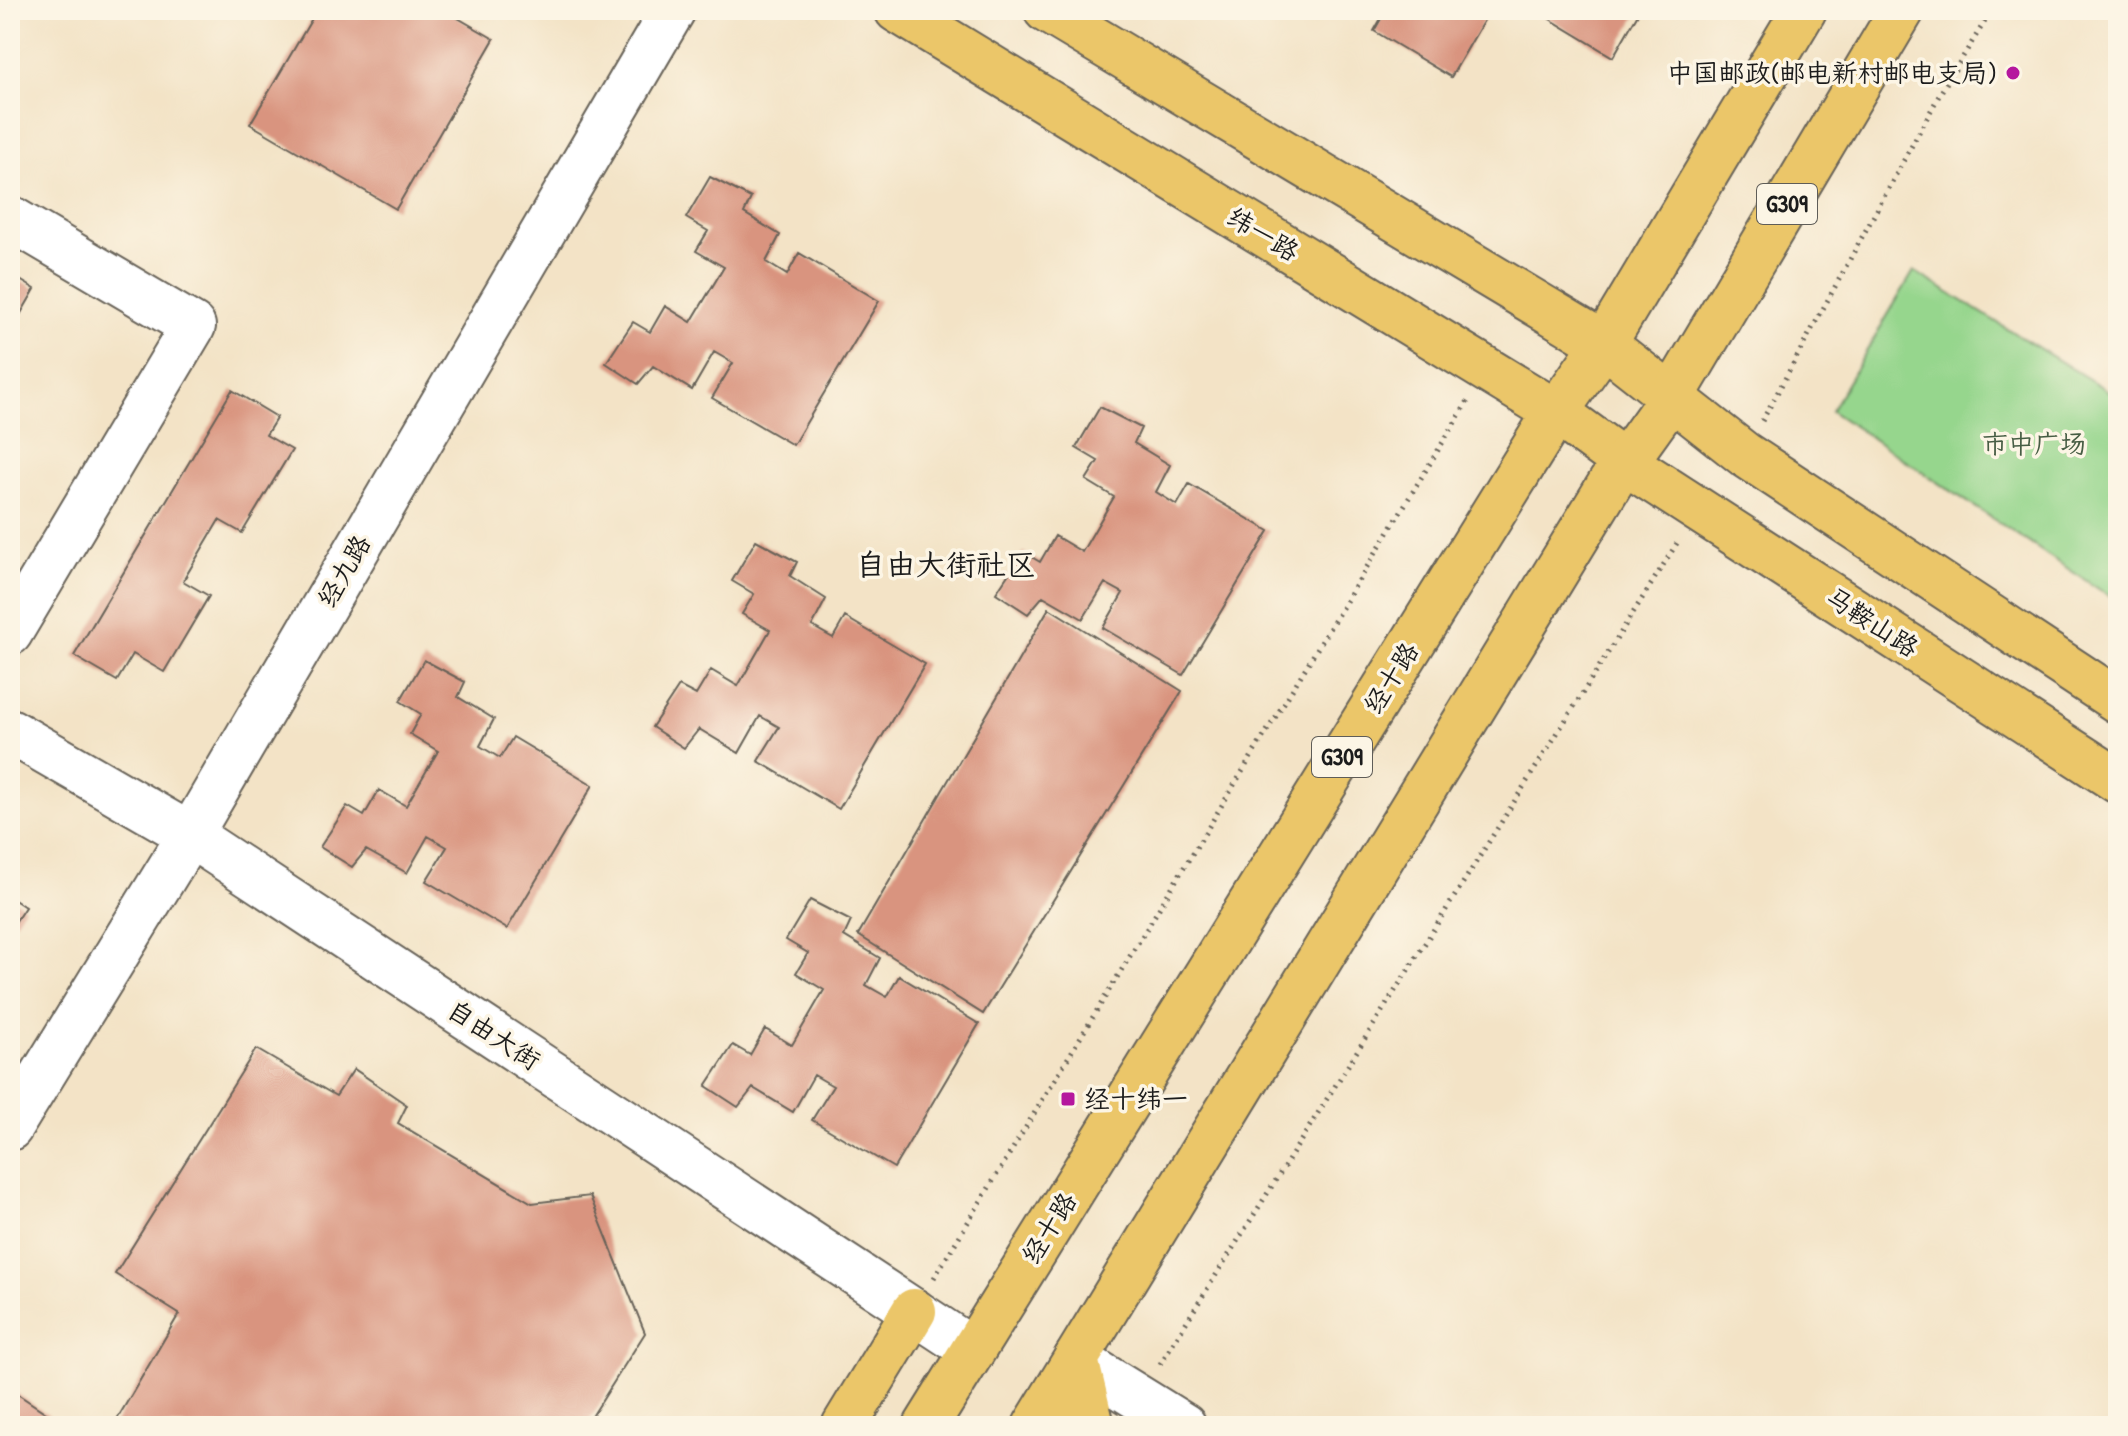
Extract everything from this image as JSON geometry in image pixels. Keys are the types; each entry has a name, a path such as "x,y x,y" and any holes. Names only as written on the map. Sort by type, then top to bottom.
{"main road":[{"name":"纬一路","path":"897,10 1556,412 1626,463"},
{"path":"1046,10 1604,344 1744,454 2118,701"},
{"name":"经十路","path":"926,1426 971,1349 1556,412 1604,344 1804,10"},
{"name":"G309","path":"1035,1426 1626,463 1672,397 1902,10"},
{"name":"马鞍山路","path":"1626,463 2118,781"},
{"path":"844,1426 914,1311"},
{"path":"1076,1359 1092,1426"}],"street":[{"name":"经九路","path":"10,1128 190,835 673,10"},
{"path":"10,218 193,326 10,633"},
{"name":"自由大街","path":"10,731 190,835 971,1349"},
{"path":"1076,1359 1184,1426"}],"path":[{"path":"1744,454 1941,92 1992,10"},
{"path":"914,1311 1485,368"},
{"path":"1139,1398 1698,510"}],"green space":[{"name":"市中广场","path":"1914,271 2118,397 2118,602 1831,411"}],"building":[{"path":"317,10 444,10 494,39 396,209 250,124"},
{"path":"1386,10 1490,10 1451,77 1374,31"},
{"path":"1535,10 1640,10 1613,57"},
{"path":"710,177 751,198 744,213 780,235 766,262 787,275 799,253 879,301 793,445 712,398 733,363 714,352 692,390 653,366 638,384 606,363 633,322 650,332 665,306 691,322 724,267 696,251 708,231 686,218"},
{"path":"10,274 35,289 10,332"},
{"path":"232,390 277,417 266,435 292,450 242,533 219,520 183,581 209,596 164,672 133,654 117,681 74,656"},
{"path":"1100,407 1141,428 1134,443 1170,465 1156,492 1177,505 1189,484 1269,531 1183,675 1103,628 1123,593 1105,583 1083,619 1043,596 1028,614 996,593 1023,552 1040,562 1055,536 1082,552 1114,497 1086,480 1098,461 1076,448"},
{"path":"756,540 797,562 790,576 826,599 812,626 833,638 845,617 925,664 839,809 758,761 779,727 760,716 739,753 699,729 684,748 652,727 679,686 696,695 711,670 738,686 770,630 742,614 754,594 732,581"},
{"path":"1049,608 1182,691 983,1014 858,935"},
{"path":"424,660 465,682 458,697 494,719 480,746 500,758 513,737 593,785 507,929 426,881 447,847 428,836 407,873 366,850 352,867 320,847 347,806 364,816 379,790 406,806 438,751 410,734 421,714 400,701"},
{"path":"10,897 25,907 10,930"},
{"path":"810,900 851,921 844,936 880,958 866,985 887,997 899,976 979,1024 894,1168 812,1120 833,1086 814,1075 793,1112 753,1088 738,1107 706,1086 733,1045 750,1055 765,1029 792,1045 824,990 796,973 808,953 786,940"},
{"path":"256,1049 336,1096 354,1069 407,1105 398,1123 532,1203 590,1196 645,1333 586,1426 113,1426 179,1314 115,1274"},
{"path":"10,1389 49,1415 41,1426 10,1426"}],"place":[{"name":"中国邮政(邮电新村邮电支局)","path":"2013,73"},
{"name":"经十纬一","path":"1068,1099"}],"district":[{"name":"自由大街社区","path":"946,565"}]}
